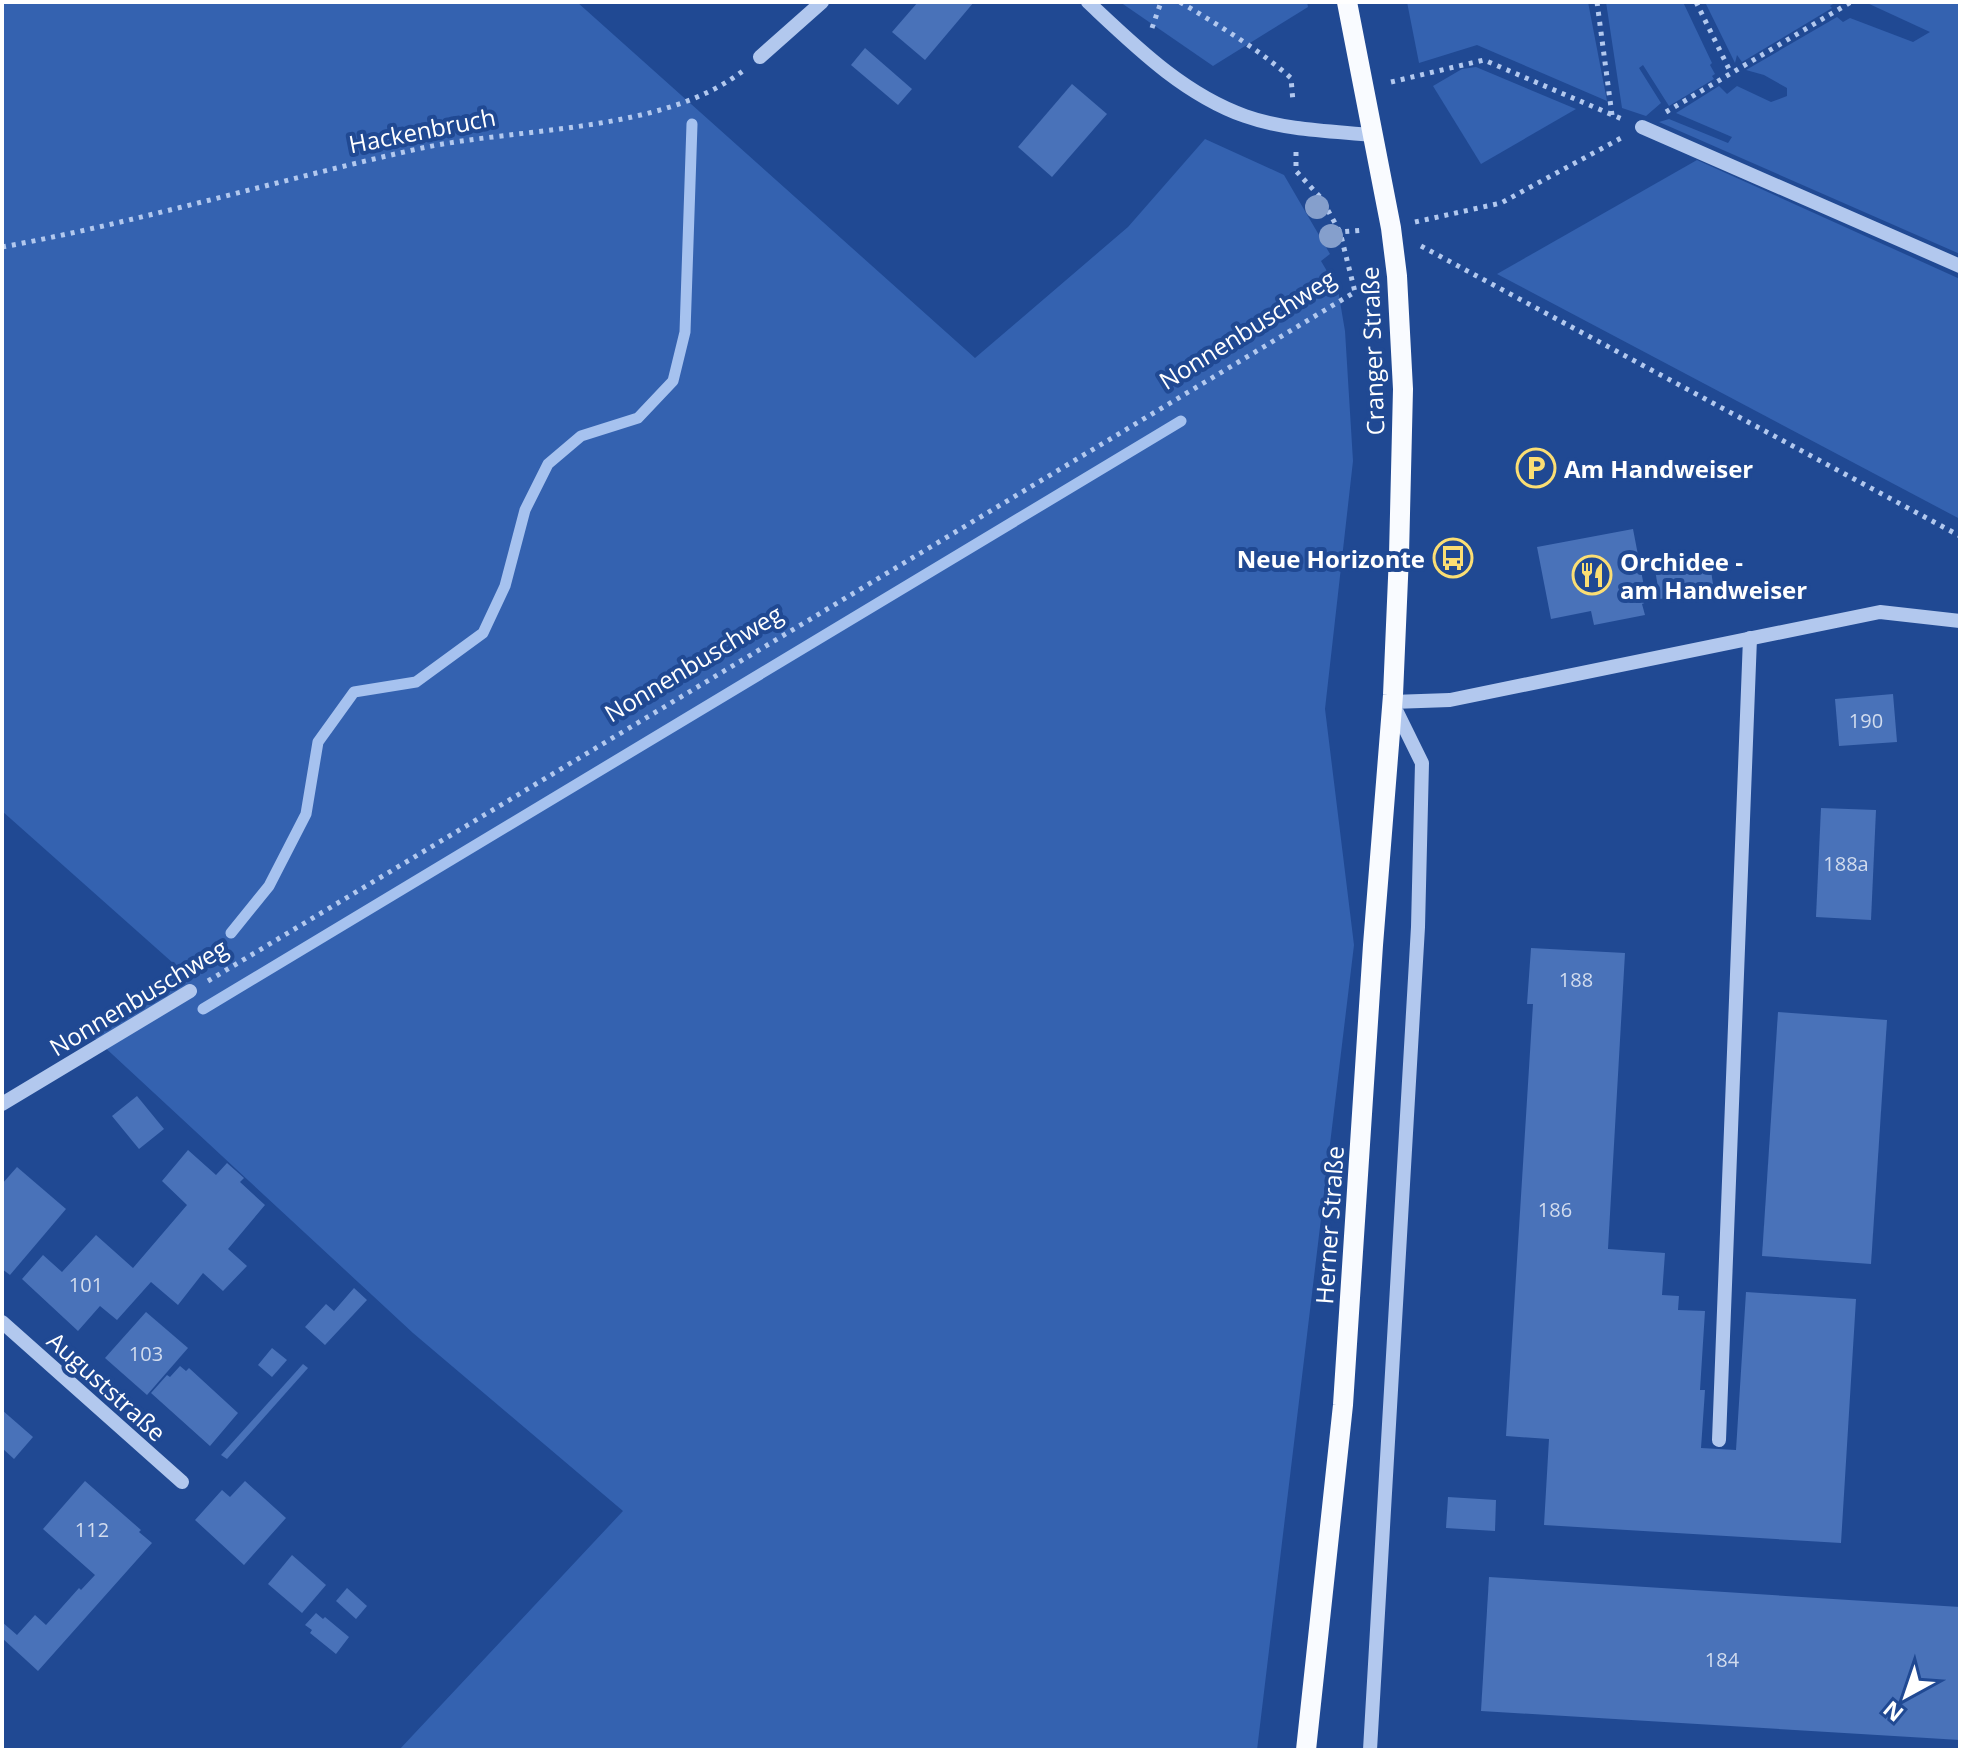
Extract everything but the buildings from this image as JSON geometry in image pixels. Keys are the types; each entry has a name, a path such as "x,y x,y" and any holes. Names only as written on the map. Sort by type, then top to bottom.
{"main road":[{"name":"Cranger Straße","path":"1347,2 1391,228 1397,276 1403,389 1392,702"},
{"name":"Herner Straße","path":"1306,1750 1343,1405 1392,702"}],"street":[{"path":"760,57 822,2"},
{"path":"1088,2 1136,47 1201,96 1246,117 1296,127 1372,135"},
{"path":"1642,127 1960,266"},
{"path":"1370,1750 1417,943 1422,763 1392,702 1450,700 1880,612 1960,621"},
{"path":"1719,1440 1750,638"},
{"name":"Nonnenbuschweg","path":"2,1104 190,991"},
{"name":"Auguststraße","path":"2,1322 182,1482"}],"path":[{"path":"1597,2 1612,115"},
{"path":"1696,2 1731,73"},
{"path":"1667,111 1851,2"},
{"name":"Hackenbruch","path":"2,247 210,201 424,148 667,109 733,79 760,57"},
{"path":"1363,88 1484,60 1642,127"},
{"path":"1391,228 1501,203 1642,127"},
{"name":"Nonnenbuschweg","path":"190,991 1355,292 1340,232"},
{"path":"1622,354 1960,536"}],"shaded area":[{"path":"2,2 577,2 975,358 1128,227 1205,139 1284,175 1330,254 1321,261 1338,290 1345,331 1353,461 1325,709 1354,945 1257,1750 399,1750 623,1511 413,1333 85,1029 182,971 2,811"},
{"path":"1120,2 1307,2 1308,7 1213,66"},
{"path":"1407,2 1588,2 1607,101 1477,45 1419,63"},
{"path":"1606,2 1683,2 1712,63 1714,79 1669,106 1643,65 1639,68 1661,103 1646,116 1622,108"},
{"path":"1705,2 1833,4 1830,6 1832,8 1742,62 1737,55 1735,63"},
{"path":"1865,2 1960,2 1960,254 1659,122 1669,119 1728,143 1732,137 1676,113 1719,86 1727,94 1737,86 1771,102 1787,96 1787,88 1764,75 1746,70 1837,17 1843,22 1850,18 1913,42 1930,32"},
{"path":"1476,67 1576,109 1481,164 1433,86 1462,69"},
{"path":"1697,160 1960,279 1960,519 1497,274"}],"waterway":[{"path":"231,933 269,886 306,814 318,742 354,692 416,682 483,633 505,586 525,510 548,464 581,436 638,418 673,381 685,332 692,124"},
{"path":"203,1009 1181,421"}],"place":[{"name":"Am Handweiser","path":"1536,468"},
{"name":"Neue Horizonte","path":"1453,558"},
{"name":"Orchidee - am Handweiser","path":"1592,575"}]}
